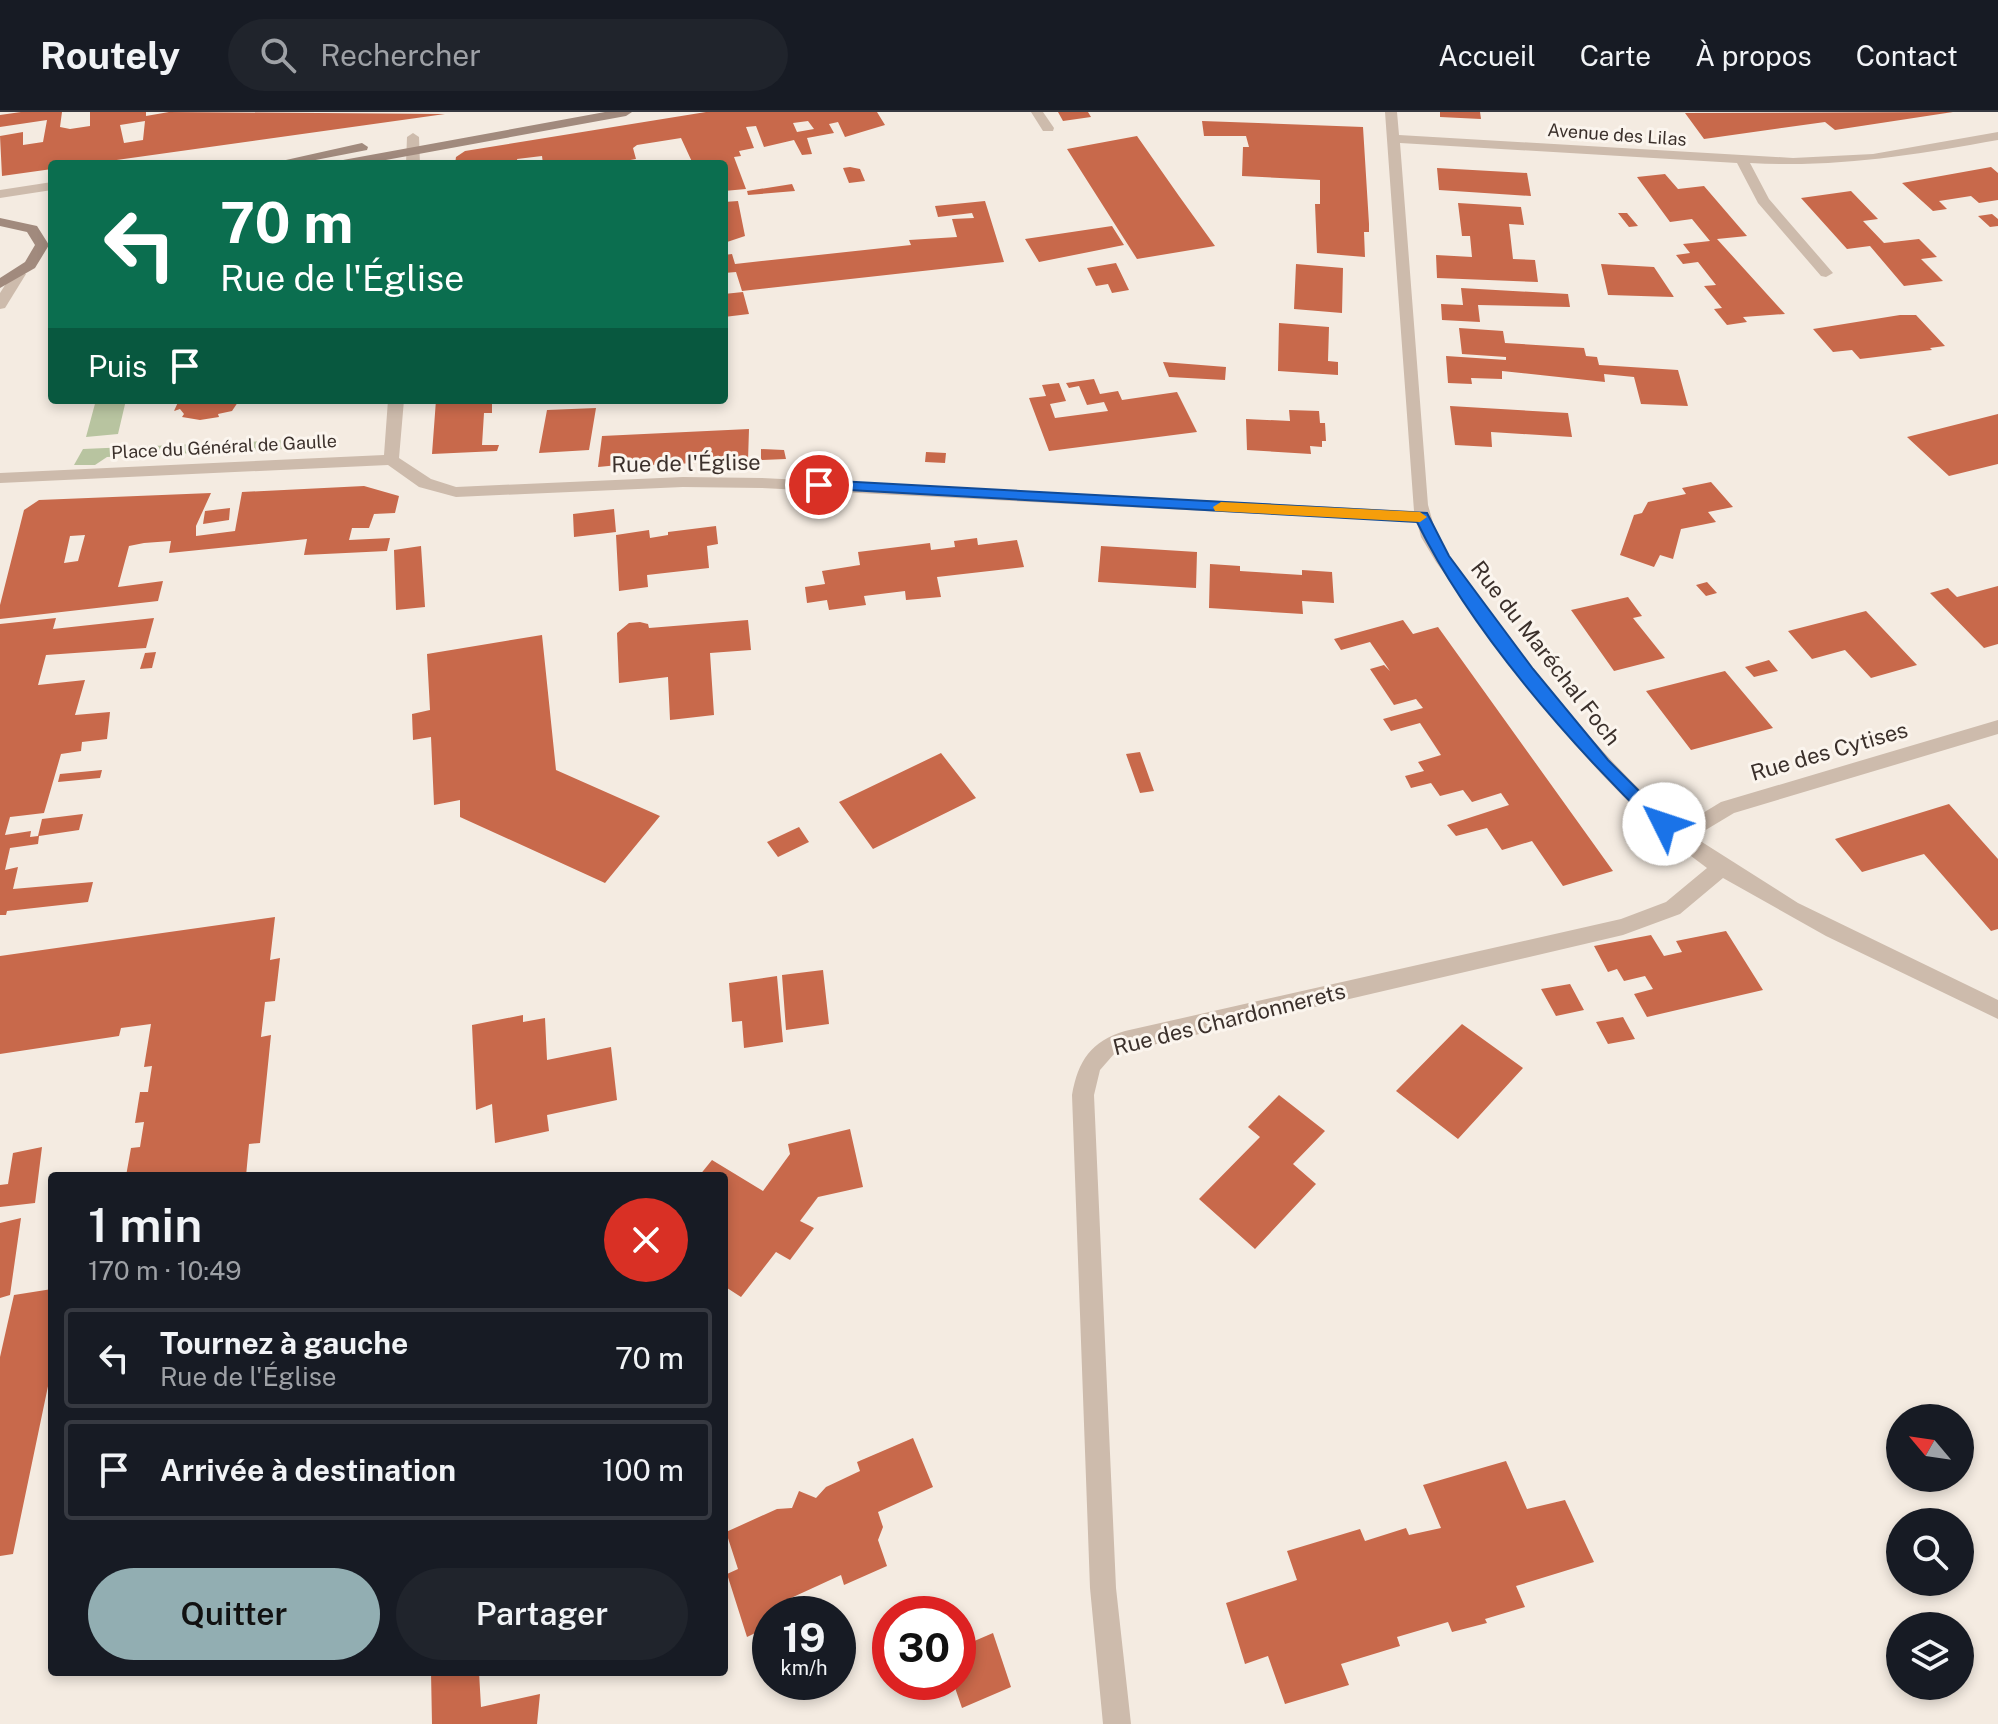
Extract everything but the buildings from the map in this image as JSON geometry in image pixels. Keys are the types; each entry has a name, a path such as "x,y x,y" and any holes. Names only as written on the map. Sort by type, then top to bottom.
{"main road":[{"path":"484,123 546,112"},
{"path":"363,160 626,112"},
{"path":"314,160 413,150 454,128"},
{"path":"0,222 23,225 45,223"},
{"path":"0,284 19,274 45,253 41,240 23,225"}],"street":[{"path":"1037,112 1048,128"},
{"name":"Rue du Maréchal Foch","path":"1391,112 1422,517 1442,558 1548,700 1625,790 1679,837 1722,867 1790,906 1998,1010"},
{"name":"Avenue des Lilas","path":"1394,139 1742,160 1873,158 1998,136"},
{"path":"1742,160 1763,200 1826,273"},
{"path":"0,194 48,187"},
{"path":"0,305 19,274"},
{"path":"391,460 396,404"},
{"name":"Rue de l'Église","path":"391,460 425,483 456,492 683,482 762,483 1422,517"},
{"name":"Place du Général de Gaulle","path":"0,478 391,460"},
{"name":"Rue des Cytises","path":"1679,837 1728,807 1998,727"},
{"name":"Rue des Chardonnerets","path":"1117,1724 1103,1588 1083,1095 1086,1078 1097,1053 1111,1043 1623,927 1673,908 1722,867"}],"green space":[{"path":"95,404 125,404 118,434 86,437"},
{"path":"312,439 309,448 107,457 95,465 74,465 83,449"}],"slow traffic":[{"path":"1221,507 1420,517"}],"route":[{"path":"819,485 1422,517 1429,537 1442,558 1527,673 1602,765 1664,824"}]}
